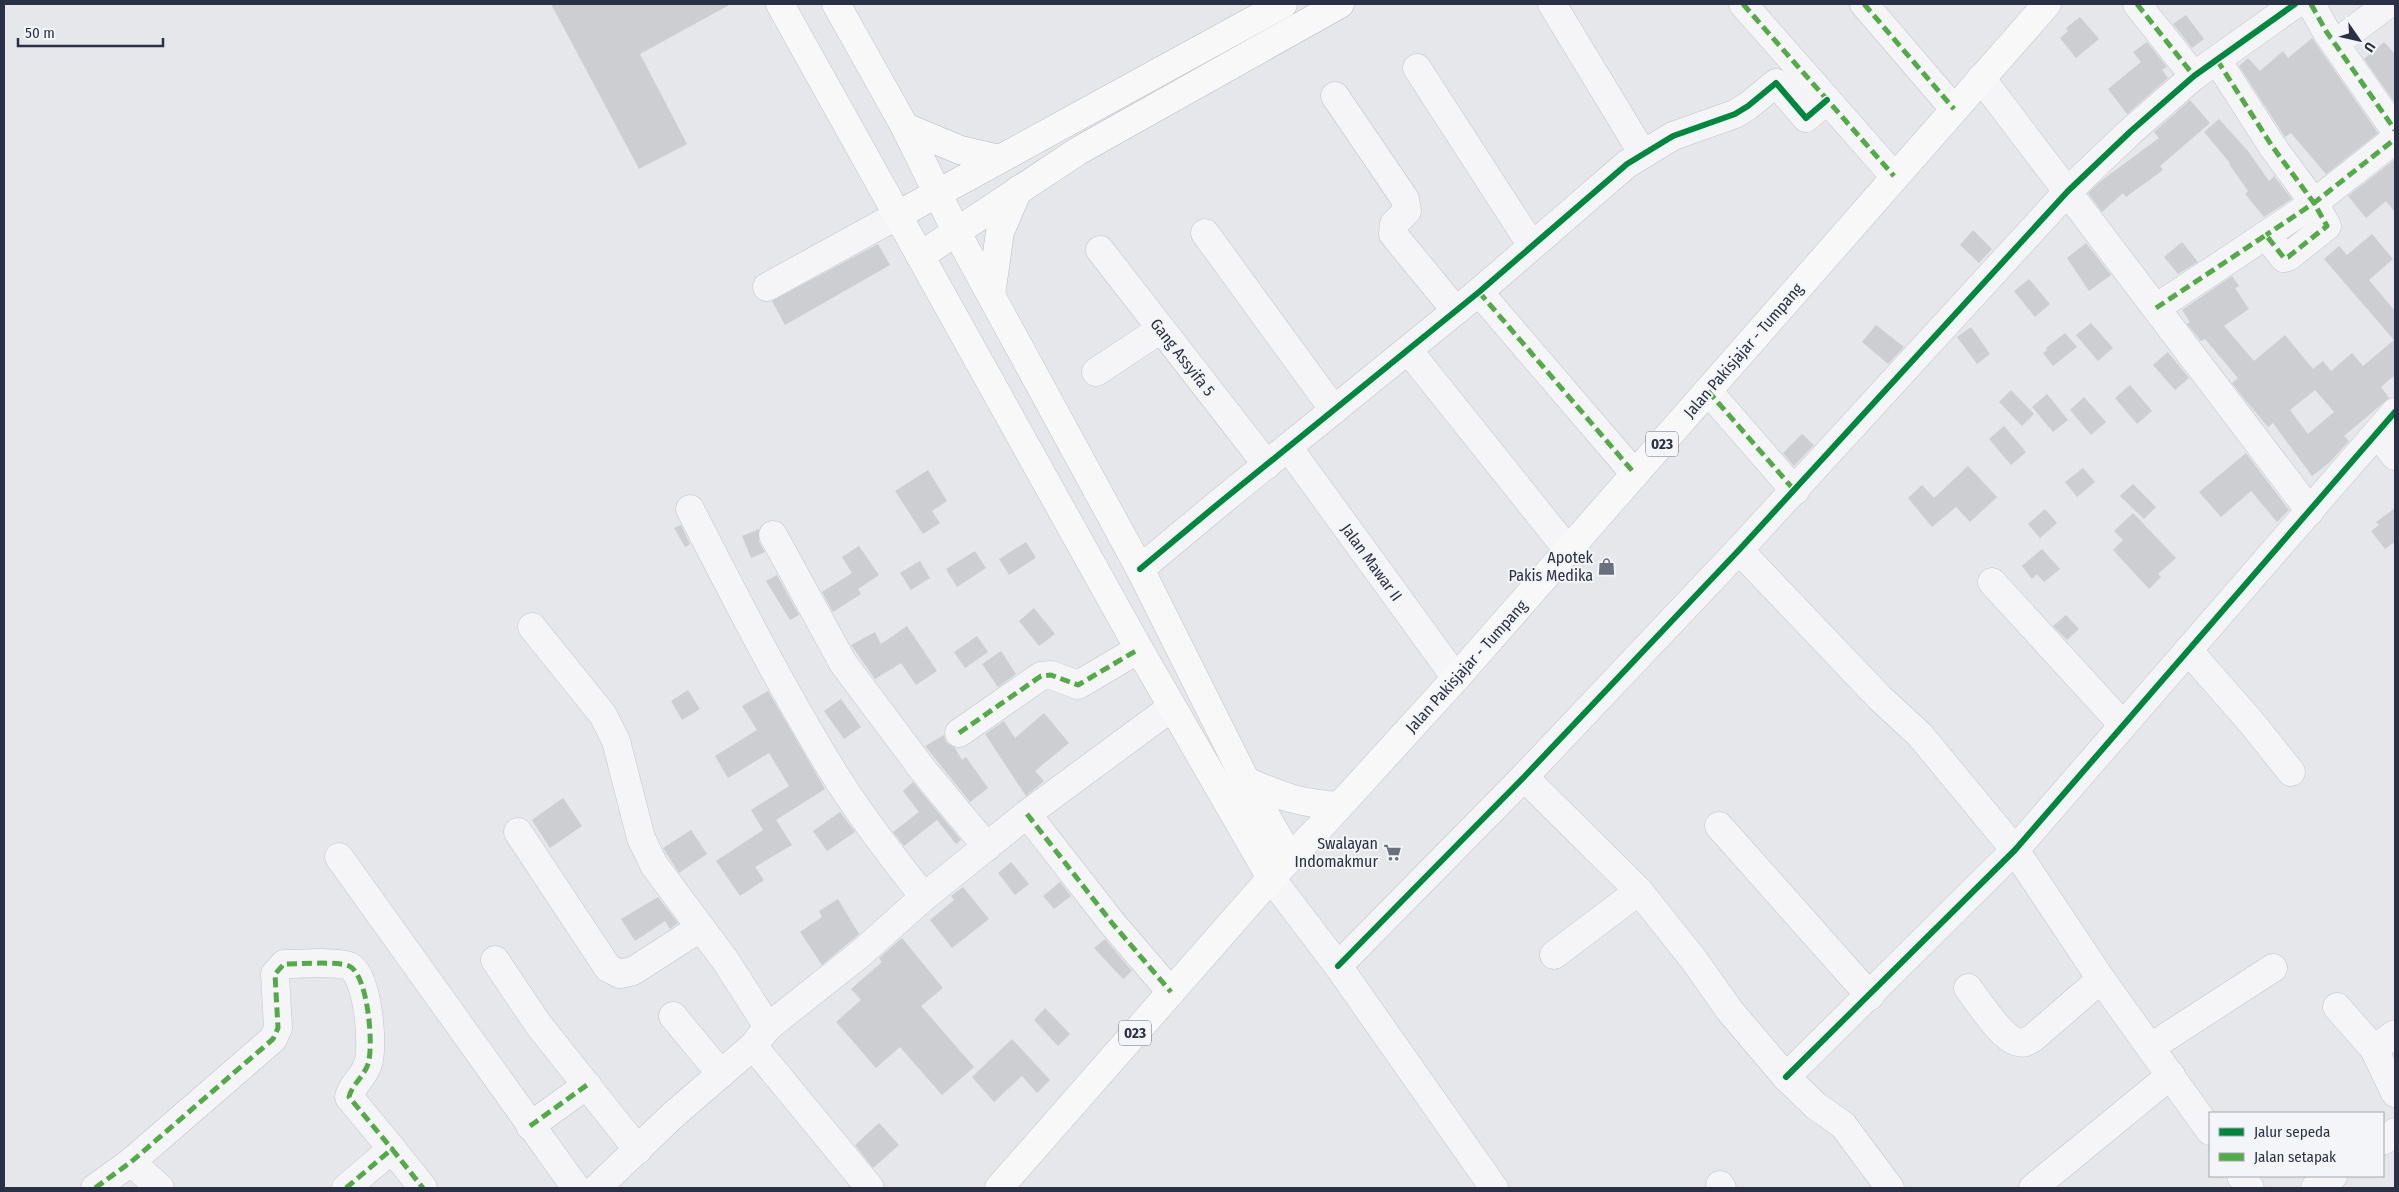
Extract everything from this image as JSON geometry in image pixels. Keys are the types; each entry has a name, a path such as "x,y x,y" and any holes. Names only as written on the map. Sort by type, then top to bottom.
{"main road":[{"path":"780,4 1139,648 1271,878"},
{"path":"836,4 905,127 957,232 1140,569 1246,781 1290,858"},
{"path":"898,216 1283,4"},
{"path":"920,256 1078,151 1340,4"},
{"name":"Jalan Pakisjajar - Tumpang","path":"999,1188 1271,878 1456,678 2046,4"},
{"path":"905,127 960,150 999,159"},
{"path":"991,295 1000,232 1018,190"},
{"path":"1246,781 1291,800 1309,804 1339,806"}],"street":[{"path":"1552,4 1644,154"},
{"path":"1743,4 1894,176"},
{"path":"1864,4 1954,109"},
{"path":"2137,4 2194,76"},
{"path":"1338,966 1524,777 1795,491 2068,191 2131,131 2194,76 2295,4"},
{"path":"2311,4 2326,31 2395,130"},
{"path":"2336,43 2388,4"},
{"path":"2156,308 2266,235 2284,258 2288,257 2327,226 2314,202 2272,146 2217,60"},
{"path":"1417,68 1532,246"},
{"path":"1982,78 2310,511"},
{"path":"1140,569 1479,292 1627,164 1673,136 1735,114 1776,84 1806,118 1827,100"},
{"path":"1335,96 1405,198 1407,211 1394,224 1394,234 1456,311"},
{"path":"2314,202 2395,139"},
{"path":"767,288 898,216"},
{"path":"1205,233 1334,410"},
{"name":"Gang Assyifa 5","path":"1100,250 1267,464"},
{"path":"1479,292 1636,474"},
{"path":"1096,372 1161,329"},
{"path":"1408,350 1568,550"},
{"path":"1708,391 1795,491"},
{"path":"1786,1077 1870,996 2015,850 2395,412"},
{"path":"2377,433 2395,456"},
{"name":"Jalan Mawar II","path":"1288,447 1456,678"},
{"path":"690,508 766,656 836,776 882,844 924,897"},
{"path":"773,535 843,663 923,770 987,847"},
{"path":"1739,550 1880,698 1920,735 2015,850 2101,979 2209,1130"},
{"path":"1992,582 2123,725"},
{"path":"532,627 603,715 616,742 630,800 645,845 654,865 725,960 760,1037 870,1188"},
{"path":"959,732 1041,676 1051,676 1078,685 1139,648"},
{"path":"2188,650 2251,722 2291,772"},
{"path":"597,1188 672,1116 760,1037 860,954 924,897 1026,814 1172,706"},
{"path":"1524,777 1638,891 1694,960 1730,1011 1786,1077 1816,1106 1844,1125 1890,1188"},
{"path":"1026,814 1112,923 1172,992"},
{"path":"1719,826 1870,996"},
{"path":"518,832 608,968 620,974 633,971 700,928"},
{"path":"339,857 576,1188"},
{"path":"1271,878 1338,966 1494,1188"},
{"path":"1554,955 1638,891"},
{"path":"495,960 538,1024 638,1150"},
{"path":"94,1188 131,1162 273,1039 278,1028 275,974 284,964 346,965 355,971 368,1008 371,1047 366,1069 349,1096 423,1188"},
{"path":"2151,1047 2273,968"},
{"path":"1968,988 2004,1034 2019,1043 2027,1042 2033,1038 2101,979"},
{"path":"2337,1007 2385,1042 2395,1093"},
{"path":"673,1016 721,1074"},
{"path":"2033,1188 2171,1075"},
{"path":"530,1126 587,1085"},
{"path":"2384,1140 2395,1132"},
{"path":"346,1188 392,1149"},
{"path":"131,1162 160,1188"},
{"path":"2242,1177 2250,1188"},
{"path":"2315,1188 2332,1177"}],"building":[{"path":"551,4 731,4 640,54 687,144 639,169"},
{"path":"2186,15 2204,39 2192,48 2173,24"},
{"path":"2080,17 2099,39 2076,58 2060,38 2068,31 2066,28"},
{"path":"2312,38 2378,133 2326,174 2291,133 2285,137 2239,66 2248,58 2260,71 2283,51 2288,58"},
{"path":"2147,42 2167,67 2162,70 2168,78 2127,114 2108,89 2141,62 2133,52"},
{"path":"2384,42 2395,54 2395,103 2364,59"},
{"path":"2190,100 2210,123 2160,166 2163,170 2126,197 2123,193 2102,212 2088,193 2101,181 2159,138 2154,132"},
{"path":"2219,119 2248,151 2269,181 2274,176 2292,199 2264,217 2245,194 2248,191 2230,163 2204,132"},
{"path":"2395,159 2395,212 2386,201 2366,218 2348,196"},
{"path":"1973,230 1992,249 1979,263 1960,245"},
{"path":"2372,234 2393,259 2369,280 2395,311 2395,375 2381,387 2389,398 2344,436 2349,441 2329,463 2312,476 2273,423 2268,427 2246,401 2232,383 2238,378 2205,339 2201,341 2187,324 2190,322 2182,310 2232,276 2239,286 2235,288 2249,309 2224,326 2254,361 2285,335 2313,369 2323,361 2331,371 2352,353 2363,366 2394,340 2324,259 2339,246 2347,255","holes":["2315,390 2334,412 2308,434 2290,410"]},
{"path":"2182,242 2198,262 2178,274 2164,257"},
{"path":"2086,243 2111,275 2089,291 2067,258"},
{"path":"878,244 890,265 785,325 772,301"},
{"path":"2029,279 2050,304 2035,317 2014,291"},
{"path":"2091,323 2113,348 2098,361 2076,335"},
{"path":"1876,325 1904,347 1888,364 1862,342"},
{"path":"1971,327 1990,354 1977,364 1957,337"},
{"path":"2065,333 2077,347 2053,366 2043,353 2047,350 2046,348"},
{"path":"2168,352 2189,378 2175,390 2153,365"},
{"path":"2130,385 2152,411 2137,424 2115,398"},
{"path":"2011,390 2034,414 2022,426 1999,402"},
{"path":"2047,394 2068,420 2053,432 2032,407"},
{"path":"2084,397 2106,422 2091,435 2070,410"},
{"path":"2004,426 2026,452 2011,465 1989,439"},
{"path":"1802,434 1814,445 1794,466 1783,453"},
{"path":"2246,453 2289,510 2277,522 2251,491 2221,517 2199,492"},
{"path":"1968,466 1997,497 1970,522 1956,507 1932,527 1908,498 1922,485 1934,498"},
{"path":"2083,468 2095,482 2077,497 2065,482"},
{"path":"928,470 947,501 932,511 940,523 923,534 895,491"},
{"path":"2133,484 2156,507 2144,519 2120,496"},
{"path":"2395,508 2395,545 2393,543 2385,549 2371,531 2379,525 2376,522"},
{"path":"2045,509 2057,523 2040,538 2028,524"},
{"path":"2133,513 2176,558 2158,574 2161,577 2149,589 2113,550 2123,540 2114,531"},
{"path":"681,525 690,544 685,547 674,528"},
{"path":"759,529 759,542 765,552 751,558 742,536"},
{"path":"1026,542 1036,558 1009,575 999,559"},
{"path":"859,546 879,575 858,589 861,594 833,612 822,592 852,573 842,557"},
{"path":"2042,549 2060,569 2044,582 2037,574 2032,579 2022,566"},
{"path":"975,551 986,568 957,587 946,569"},
{"path":"920,561 930,578 911,590 900,573"},
{"path":"777,575 799,615 790,620 766,581"},
{"path":"1034,608 1055,634 1039,646 1019,621"},
{"path":"2066,615 2079,629 2067,640 2053,626"},
{"path":"907,626 937,671 916,685 901,663 875,679 851,645 875,632 881,644"},
{"path":"977,636 988,652 965,668 954,652"},
{"path":"1001,651 1016,674 998,687 982,664"},
{"path":"688,690 700,709 682,720 671,701"},
{"path":"768,691 825,789 776,820 792,845 755,867 764,880 740,896 716,861 763,830 751,810 789,786 769,753 728,778 715,756 757,730 742,706"},
{"path":"841,699 861,727 844,739 824,711"},
{"path":"1044,713 1069,743 1035,771 1044,781 1026,796 985,734 1004,721 1015,738"},
{"path":"944,735 946,742 955,748 962,760 966,757 988,788 970,802 925,746"},
{"path":"913,782 961,840 956,844 937,820 904,846 893,832 919,812 903,791"},
{"path":"563,798 582,826 550,848 532,820"},
{"path":"840,812 855,832 827,851 813,831"},
{"path":"691,830 707,854 679,873 663,848"},
{"path":"1011,862 1029,884 1015,895 998,873"},
{"path":"1060,882 1071,896 1054,909 1043,896"},
{"path":"963,887 989,919 952,948 930,920 954,900 951,896"},
{"path":"658,897 678,923 670,929 665,921 635,941 621,919"},
{"path":"838,899 859,934 822,965 800,932 822,917 819,911"},
{"path":"902,938 943,988 921,1006 974,1067 942,1095 900,1047 876,1068 836,1022 861,1000 851,989 882,962 879,958"},
{"path":"1105,939 1132,971 1123,979 1094,948"},
{"path":"1045,1008 1070,1034 1058,1046 1034,1020"},
{"path":"1012,1039 1050,1080 1037,1093 1022,1076 994,1102 972,1077"},
{"path":"879,1123 899,1145 873,1168 855,1145"}],"marked path":[{"path":"1743,4 1894,176"},
{"path":"1864,4 1954,109"},
{"path":"2137,4 2194,76"},
{"path":"2311,4 2326,31 2395,130"},
{"path":"2217,60 2272,146 2314,203 2266,235"},
{"path":"2156,308 2266,235 2284,258 2288,257 2327,226 2314,203 2395,139"},
{"path":"1479,292 1635,474"},
{"path":"1708,391 1795,491"},
{"path":"959,733 1041,676 1051,675 1078,685 1139,649"},
{"path":"1027,814 1112,923 1171,992"},
{"path":"95,1188 131,1162 273,1039 278,1028 275,974 284,964 344,964 356,972 361,982 368,1011 370,1055 366,1069 349,1097 392,1149"},
{"path":"530,1126 587,1085"},
{"path":"346,1188 392,1149 423,1188"}],"cycle path":[{"path":"1338,966 1524,777 1739,550 2068,191 2131,131 2194,76 2295,4"},
{"path":"1140,569 1479,292 1627,164 1673,136 1735,114 1776,83 1806,118 1827,100"},
{"path":"1786,1077 2015,850 2395,412"}],"place":[{"name":"Apotek Pakis Medika","path":"1607,566"},
{"name":"Swalayan Indomakmur","path":"1392,852"}]}
